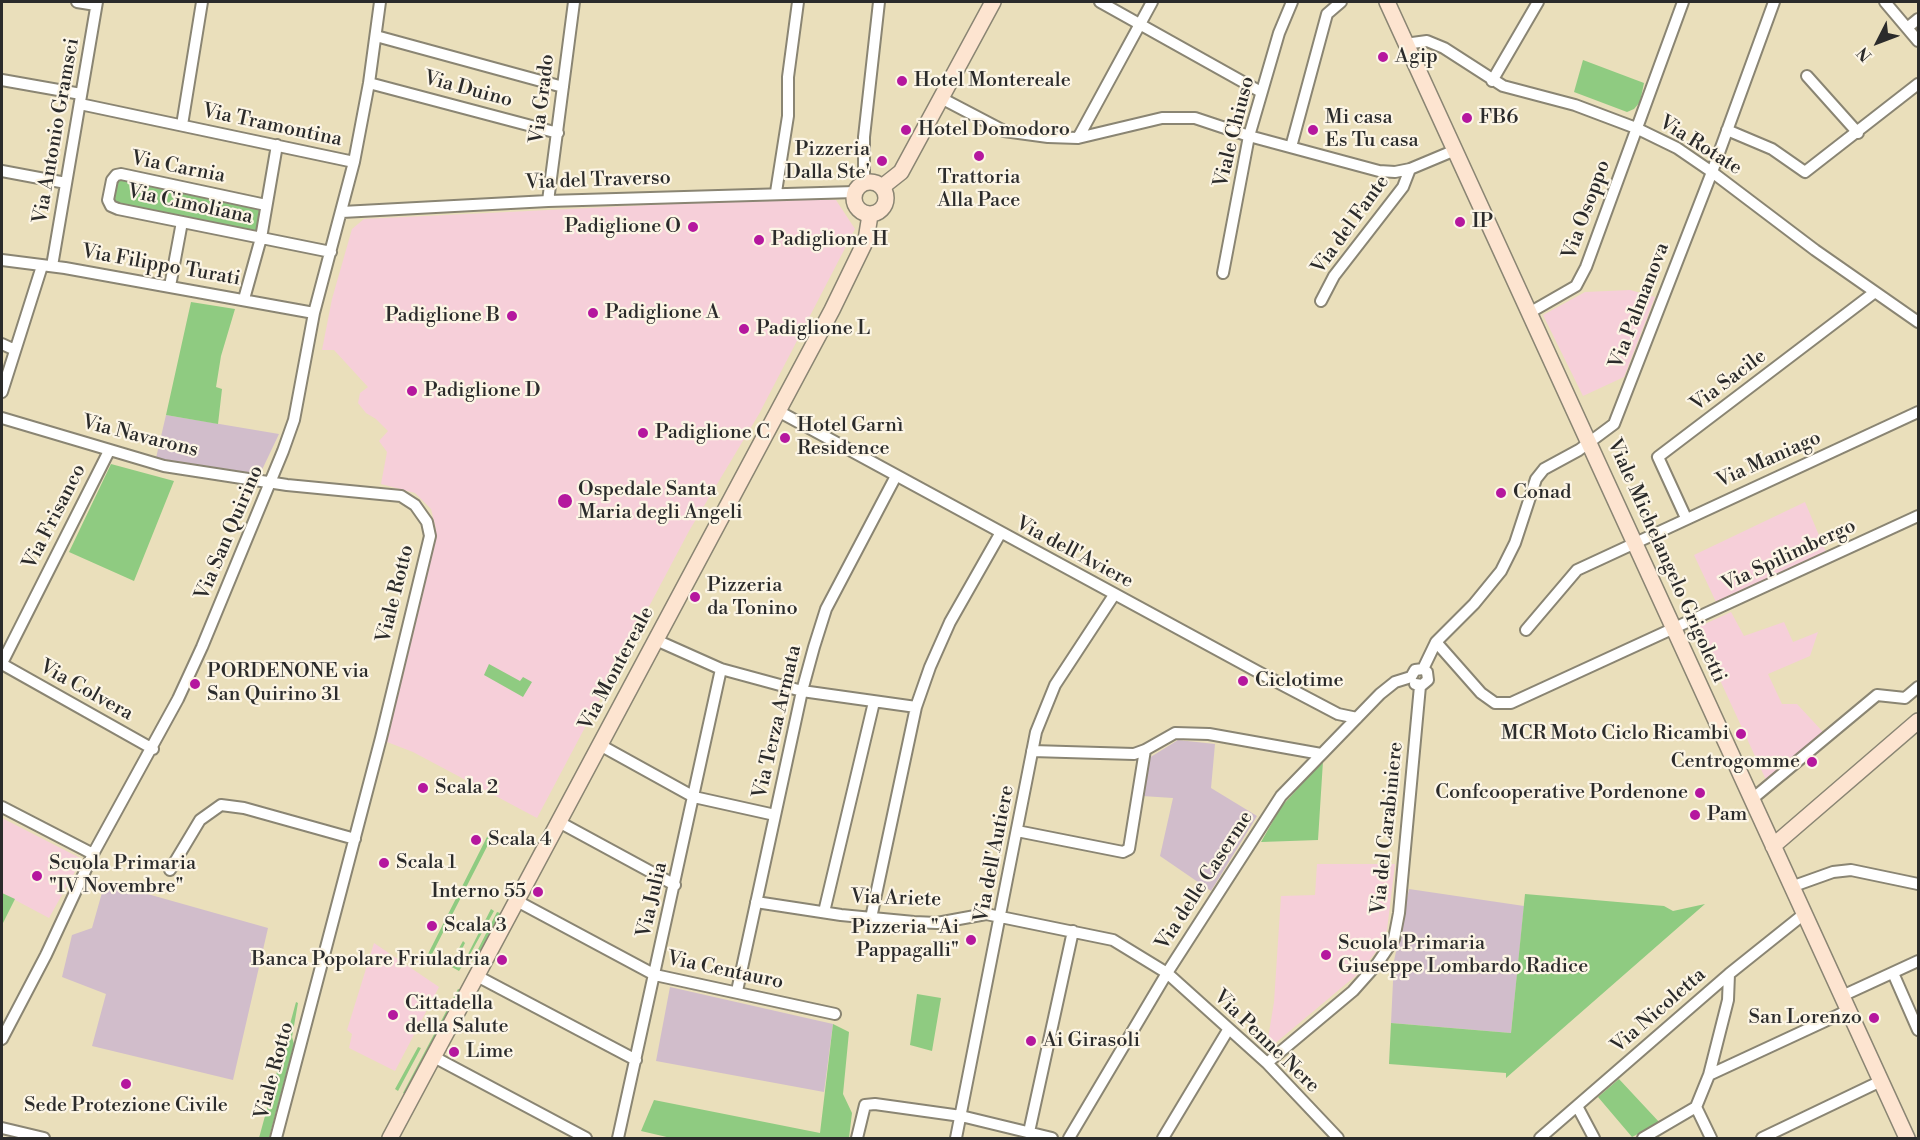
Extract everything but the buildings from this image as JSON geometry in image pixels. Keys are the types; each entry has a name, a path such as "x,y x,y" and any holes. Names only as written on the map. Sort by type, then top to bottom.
{"main road":[{"path":"882,188 901,172 993,2"},
{"name":"Viale Michelangelo Grigoletti","path":"1387,2 1453,151 1635,542 1907,1138"},
{"path":"875,183 882,188 886,203 880,212 870,215 856,207 861,187 875,183"},
{"name":"Via Montereale","path":"392,1138 778,411 866,240 870,215"},
{"path":"1773,846 1918,724"}],"street":[{"path":"77,2 96,3"},
{"name":"Via Tramontina","path":"182,125 202,2"},
{"name":"Via San Quirino","path":"2,1039 46,955 93,854 153,749 202,647 272,481 294,420 314,313 354,162 369,83 380,2"},
{"name":"Via Grado","path":"548,201 574,2"},
{"path":"776,192 788,116 788,77 798,2"},
{"path":"861,187 864,174 864,137 879,2"},
{"path":"1100,2 1261,92"},
{"path":"1078,138 1152,2"},
{"name":"Viale Chiuso","path":"1223,273 1249,136 1261,92 1292,2"},
{"path":"1291,147 1327,14 1341,2"},
{"path":"1492,81 1538,2"},
{"name":"Via Osoppo","path":"1529,313 1576,286 1586,267 1683,2"},
{"name":"Via Palmanova","path":"1589,443 1614,423 1712,172 1774,2"},
{"path":"1885,2 1918,41"},
{"name":"Via Antonio Gramsci","path":"2,392 15,350 47,266 66,183 96,3"},
{"path":"1907,28 1918,19"},
{"path":"376,36 563,87"},
{"name":"Via Rotate","path":"1405,44 1427,41 1444,48 1492,81 1575,105 1636,128 1677,148 1815,250 1918,322"},
{"path":"1807,76 1858,133"},
{"name":"Via Tramontina","path":"2,80 182,125 354,162"},
{"name":"Via Duino","path":"369,83 558,133"},
{"path":"1727,130 1772,149 1805,172 1918,84"},
{"name":"Via del Fante","path":"940,98 1004,131 1078,138 1162,118 1195,118 1249,136 1379,171 1395,172 1410,169 1453,151"},
{"path":"261,238 277,145"},
{"name":"Via del Fante","path":"1321,301 1334,276 1402,187 1410,169"},
{"path":"2,171 66,183"},
{"name":"Via Carnia","path":"111,206 108,200 112,180 116,175 121,174 266,205"},
{"name":"Via del Traverso","path":"342,212 861,187"},
{"name":"Via Cimoliana","path":"111,206 331,252"},
{"path":"170,286 182,222"},
{"name":"Via Cimoliana","path":"244,299 261,238"},
{"name":"Via Filippo Turati","path":"2,260 170,286 314,313"},
{"name":"Via Sacile","path":"1686,518 1658,457 1875,292"},
{"path":"2,344 15,350"},
{"name":"Via dell'Aviere","path":"778,411 1000,534 1338,714 1357,718"},
{"name":"Via Maniago","path":"1526,630 1577,570 1918,412"},
{"name":"Via Navarons","path":"2,418 109,451 164,465 272,481"},
{"path":"1411,677 1413,682 1420,686 1427,682 1428,677 1423,669 1436,642 1474,604 1501,571 1515,543 1536,479 1544,469 1589,443"},
{"name":"Via Frisanco","path":"2,664 109,451"},
{"name":"Via Terza Armata","path":"737,991 802,691 826,609 896,476"},
{"name":"Viale Rotto","path":"272,481 287,485 401,496 421,511 429,530 355,839 276,1138"},
{"name":"Via Spilimbergo","path":"1436,642 1481,693 1495,703 1510,703 1918,516"},
{"path":"871,918 916,707 930,667 950,622 1000,534"},
{"name":"Via dell'Autiere","path":"956,1138 1002,916 1036,732 1054,685 1114,595"},
{"path":"656,640 721,669 802,691 916,707"},
{"name":"Via Colvera","path":"2,664 153,749"},
{"name":"Via Julia","path":"618,1138 721,669"},
{"name":"Via delle Caserme","path":"1069,1138 1167,973 1281,796 1395,682 1411,677 1414,670 1423,669"},
{"name":"Via del Carabiniere","path":"1267,1063 1353,991 1377,964 1394,939 1400,913 1420,686"},
{"path":"1751,800 1877,695 1905,698 1918,687"},
{"path":"824,912 874,702"},
{"path":"1032,751 1134,754 1175,733 1209,734 1321,754"},
{"path":"600,745 694,797 775,815"},
{"path":"1017,831 1123,852 1129,849 1145,750"},
{"path":"170,870 200,820 221,805 244,807 355,839"},
{"path":"2,807 93,854"},
{"path":"559,822 675,885"},
{"path":"1791,886 1833,872 1851,870 1918,885"},
{"name":"Via Centauro","path":"517,901 655,975 737,991 834,1014"},
{"name":"Via Ariete","path":"756,902 871,918 937,923 966,916 1002,916 1113,940 1167,973"},
{"name":"Via Nicoletta","path":"1540,1138 1730,974 1804,914"},
{"path":"1029,1132 1073,932"},
{"path":"1842,996 1918,961"},
{"name":"Via Penne Nere","path":"1167,973 1267,1063 1338,1138"},
{"path":"1893,973 1918,1030"},
{"path":"1643,1138 1696,1107 1709,1075 1728,1000 1730,974"},
{"path":"477,976 636,1060"},
{"path":"1709,1075 1849,1010"},
{"path":"1163,1138 1228,1030"},
{"path":"434,1057 586,1138"},
{"path":"1762,1138 1881,1081"},
{"path":"857,1138 865,1106 875,1104 961,1116 1052,1138"},
{"path":"1577,1106 1594,1138"},
{"path":"1696,1107 1711,1138"},
{"path":"2,1128 44,1138"}],"shaded area":[{"name":"Ospedale Santa Maria degli Angeli","path":"773,199 836,200 855,229 759,414 689,531 537,818 413,752 387,742 436,529 431,509 415,493 381,484 387,452 379,441 388,431 366,413 358,403 360,393 368,387 334,350 322,350 332,299 352,229 364,219"},
{"path":"1630,290 1655,297 1624,377 1583,396 1543,315 1585,292"},
{"path":"166,415 279,434 260,474 156,458"},
{"path":"1805,502 1826,552 1716,602 1694,555"},
{"path":"1731,612 1744,636 1784,622 1793,642 1818,632 1810,656 1768,674 1782,704 1797,704 1823,732 1766,780 1696,628"},
{"path":"1178,740 1215,744 1211,788 1257,816 1211,891 1160,856 1173,798 1142,796 1149,758"},
{"name":"Scuola Primaria \"IV Novembre\"","path":"2,818 82,859 49,918 2,893"},
{"name":"Scuola Primaria Giuseppe Lombardo Radice","path":"1317,864 1395,864 1387,930 1379,948 1359,973 1266,1051 1274,1002 1281,896 1315,895"},
{"path":"105,882 268,928 233,1080 92,1046 106,994 62,977 72,935 92,928"},
{"path":"1409,889 1524,906 1511,1033 1391,1023 1394,961"},
{"name":"Cittadella della Salute","path":"374,943 439,987 395,1071 349,1048 352,1034 347,1030"},
{"path":"670,987 833,1024 824,1092 656,1061"}],"green space":[{"path":"1583,60 1644,83 1640,102 1634,109 1627,112 1574,92"},
{"path":"116,175 266,205 261,238 111,206"},
{"path":"191,302 235,309 221,356 216,387 222,389 218,424 166,415"},
{"path":"111,464 174,481 134,581 69,552"},
{"path":"489,664 520,681 523,677 532,682 523,697 484,675"},
{"path":"1323,761 1318,840 1261,842 1281,807"},
{"path":"491,829 495,831 432,954 463,965 459,971 428,954"},
{"path":"2,893 15,899 2,925"},
{"path":"1525,894 1664,906 1673,911 1705,904 1506,1078 1506,1073 1389,1064 1391,1023 1511,1033"},
{"path":"491,909 494,911 468,958 457,952 463,941 465,943 460,953 467,956"},
{"path":"497,912 500,913 475,962 472,961"},
{"path":"458,989 461,990 405,1094 403,1093"},
{"path":"917,994 941,998 932,1051 910,1045"},
{"path":"296,1002 298,1003 292,1037 294,1044 269,1138 259,1138"},
{"path":"833,1024 849,1032 843,1094 852,1113 849,1138 671,1138 641,1131 654,1100 820,1133"},
{"path":"418,1047 421,1048 398,1091 395,1089"},
{"path":"1619,1079 1660,1123 1632,1137 1598,1097"}],"place":[{"name":"Agip","path":"1383,57"},
{"name":"Hotel Montereale","path":"902,81"},
{"name":"FB6","path":"1467,118"},
{"name":"Hotel Domodoro","path":"906,130"},
{"name":"Mi casa Es Tu casa","path":"1313,130"},
{"name":"Trattoria Alla Pace","path":"979,156"},
{"name":"Pizzeria Dalla Ste'","path":"882,161"},
{"name":"IP","path":"1460,222"},
{"name":"Padiglione O","path":"693,227"},
{"name":"Padiglione H","path":"759,240"},
{"name":"Padiglione A","path":"593,313"},
{"name":"Padiglione B","path":"512,316"},
{"name":"Padiglione L","path":"744,329"},
{"name":"Padiglione D","path":"412,391"},
{"name":"Padiglione C","path":"643,433"},
{"name":"Hotel Garnì Residence","path":"785,438"},
{"name":"Conad","path":"1501,493"},
{"name":"Ospedale Santa Maria degli Angeli","path":"565,501"},
{"name":"Pizzeria da Tonino","path":"695,597"},
{"name":"Ciclotime","path":"1243,681"},
{"name":"PORDENONE via San Quirino 31","path":"195,684"},
{"name":"MCR Moto Ciclo Ricambi","path":"1741,734"},
{"name":"Centrogomme","path":"1812,762"},
{"name":"Scala 2","path":"423,788"},
{"name":"Confcooperative Pordenone","path":"1700,793"},
{"name":"Pam","path":"1695,815"},
{"name":"Scala 4","path":"476,840"},
{"name":"Scala 1","path":"384,863"},
{"name":"Scuola Primaria \"IV Novembre\"","path":"37,876"},
{"name":"Interno 55","path":"538,892"},
{"name":"Scala 3","path":"432,926"},
{"name":"Pizzeria \"Ai Pappagalli\"","path":"971,940"},
{"name":"Scuola Primaria Giuseppe Lombardo Radice","path":"1326,955"},
{"name":"Banca Popolare Friuladria","path":"502,960"},
{"name":"Cittadella della Salute","path":"393,1015"},
{"name":"San Lorenzo","path":"1874,1018"},
{"name":"Ai Girasoli","path":"1031,1041"},
{"name":"Lime","path":"454,1052"},
{"name":"Sede Protezione Civile","path":"126,1084"}]}
